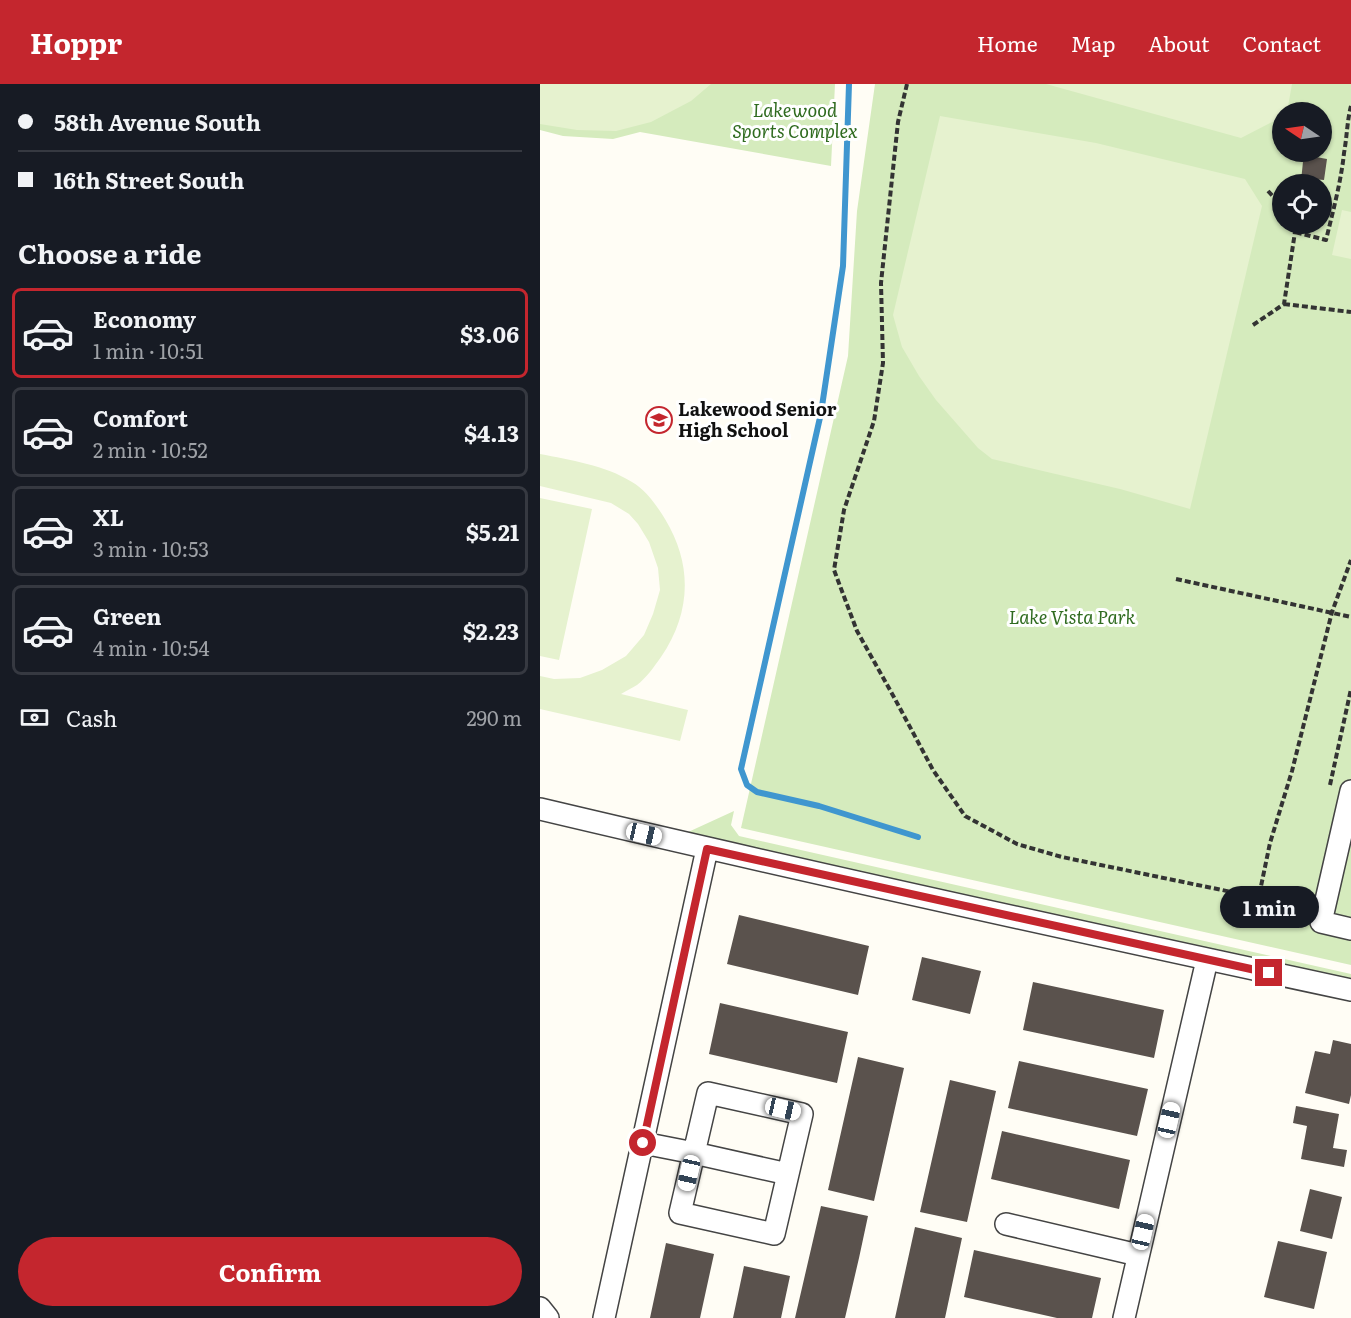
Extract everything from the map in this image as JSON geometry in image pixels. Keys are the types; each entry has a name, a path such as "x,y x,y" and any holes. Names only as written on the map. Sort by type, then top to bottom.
{"street":[{"path":"1351,791 1321,922 1351,929"},
{"path":"540,809 707,849 1351,990"},
{"path":"604,1318 707,849"},
{"path":"1124,1318 1207,960"},
{"path":"708,1093 802,1114 774,1234 680,1213 693,1154 708,1093"},
{"path":"643,1143 788,1174"},
{"path":"1006,1224 1138,1255"},
{"path":"540,1308 548,1318"}],"path":[{"path":"907,84 898,122 881,283 883,363 876,410 844,510 834,570 857,631 933,770 965,816 1017,844 1062,857 1251,896 1260,891 1270,843 1292,771 1332,612 1351,560"},
{"path":"1332,214 1345,152 1351,106"},
{"path":"1268,191 1272,195"},
{"path":"1284,304 1295,234"},
{"path":"1303,234 1326,240 1327,234"},
{"path":"1253,325 1284,304 1351,312"},
{"path":"1176,579 1351,617"}],"green space":[{"name":"Lakewood Sports Complex","path":"540,84 835,84 831,166 640,132 613,139 563,136 540,130"},
{"path":"540,84 711,84 691,101 651,122 616,131 577,130 540,124"},
{"name":"Lake Vista Park","path":"875,84 1351,84 1351,965 741,828 848,356 857,211"},
{"path":"1046,84 1292,84 1289,102 1272,102 1272,122 1241,138"},
{"path":"940,116 1096,143 1245,179 1262,206 1190,509 1120,489 992,459 978,448 936,400 919,376 902,347 893,315"},
{"path":"1342,210 1351,212 1351,259 1332,255"},
{"path":"540,454 599,467 632,482 642,489 655,504 674,536 684,571 685,589 678,623 671,640 650,672 637,685 621,694 688,710 680,741 540,709 540,676 554,679 580,678 602,670 626,656 644,635 660,590 658,568 649,542 638,524 629,514 611,503 540,486"},
{"path":"540,498 592,509 559,660 540,656"},
{"path":"734,811 731,825 739,836 1351,974 1351,979 686,833"}],"building":[{"path":"1303,162 1327,162 1325,174 1302,174"},
{"path":"739,915 869,946 858,995 727,964"},
{"path":"922,957 981,971 970,1014 912,1000"},
{"path":"1033,982 1164,1010 1154,1058 1023,1030"},
{"path":"720,1003 848,1032 837,1083 709,1054"},
{"path":"1333,1040 1351,1044 1349,1104 1305,1093 1315,1051 1330,1054"},
{"path":"858,1057 904,1068 874,1201 828,1190"},
{"path":"1019,1061 1148,1089 1137,1136 1008,1108"},
{"path":"950,1080 996,1091 967,1222 920,1212"},
{"path":"1296,1106 1339,1114 1333,1148 1347,1150 1344,1167 1301,1159 1307,1126 1293,1123"},
{"path":"1002,1131 1130,1160 1119,1209 991,1179"},
{"path":"1310,1189 1342,1197 1332,1239 1300,1231"},
{"path":"821,1206 868,1216 859,1258 845,1318 795,1318"},
{"path":"915,1227 962,1238 945,1318 895,1318"},
{"path":"1278,1241 1327,1252 1314,1309 1264,1297"},
{"path":"666,1243 714,1254 700,1318 650,1318"},
{"path":"974,1250 1101,1278 1092,1318 1057,1318 964,1297"},
{"path":"744,1266 790,1276 781,1318 733,1318"}],"waterway":[{"path":"849,84 843,266 821,413 741,769 747,785 757,792 819,806 918,837"}],"place":[{"name":"Lakewood Senior High School","path":"659,420"}],"route":[{"path":"643,1143 707,849 1269,973"}]}
